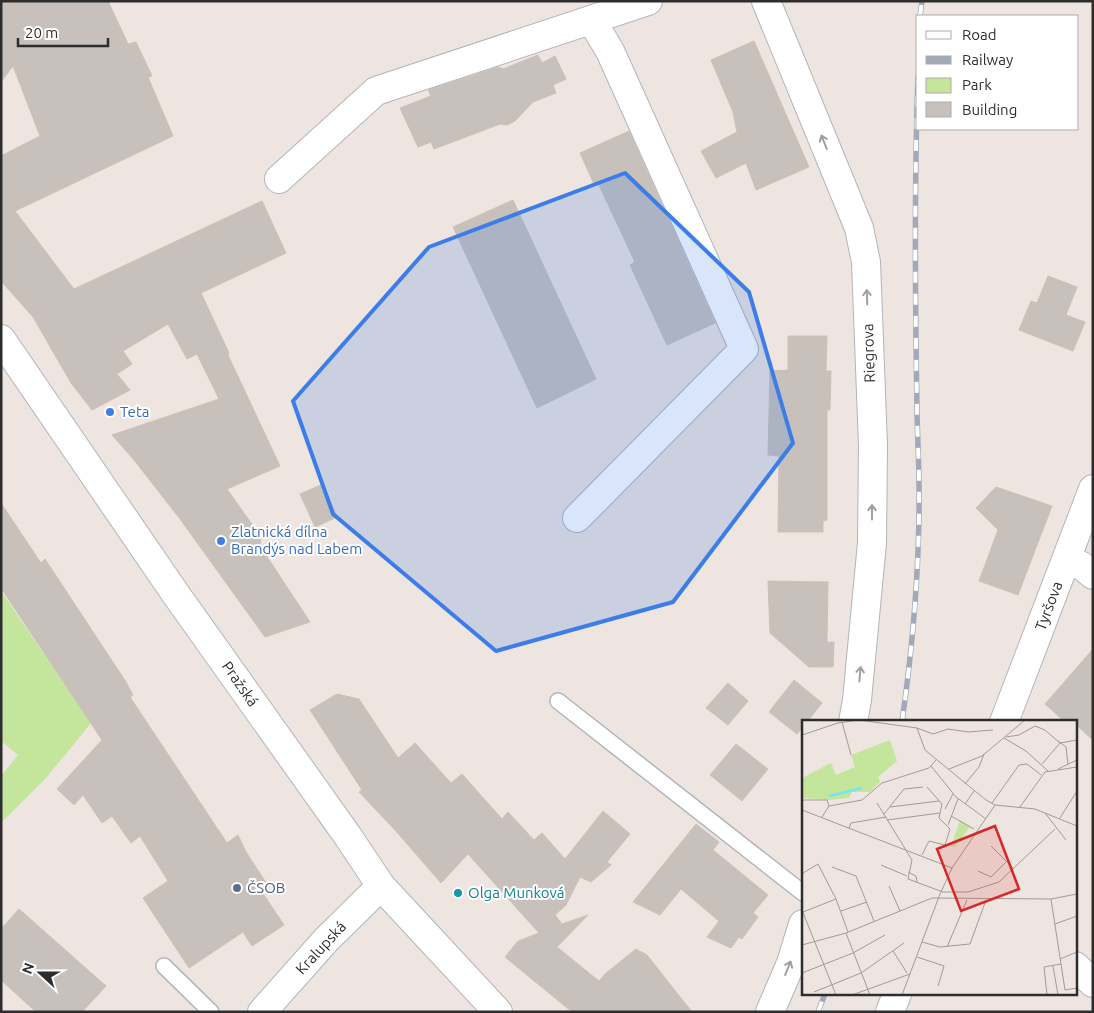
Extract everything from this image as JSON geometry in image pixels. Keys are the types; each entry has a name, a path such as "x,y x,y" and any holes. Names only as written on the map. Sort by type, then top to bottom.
{"street":[{"path":"278,179 376,91 648,1"},
{"name":"Riegrova","path":"766,1 859,228 866,262 873,446 872,544 857,700 853,720"},
{"path":"576,518 744,349 610,51 592,21"},
{"name":"Pražská","path":"1,340 175,593 347,835 381,886 498,1012"},
{"name":"Tyršova","path":"1005,720 1093,489"},
{"path":"1067,559 1082,566 1093,575"},
{"name":"Kralupská","path":"262,1012 326,940 381,886"},
{"path":"770,1012 802,927"},
{"path":"1076,967 1093,982"},
{"path":"890,1012 896,996"}],"lane":[{"path":"558,702 802,892"},
{"path":"164,966 211,1012"}],"highlighted area":[{"path":"625,173 749,292 793,443 673,602 496,651 333,514 293,401 429,247"}],"green space":[{"path":"1,591 91,723 46,778 1,823 1,776 18,755 1,741"}],"building":[{"path":"1,1 108,1 128,44 136,42 152,76 148,77 173,136 15,211 74,289 262,201 286,253 201,293 280,466 227,489 261,537 260,546 310,622 265,637 180,519 112,435 219,399 197,354 187,359 168,324 123,351 132,364 117,374 130,390 92,410 71,383 33,317 1,281 1,156 40,136 13,66 1,82"},
{"path":"754,41 809,167 756,190 746,163 716,178 701,151 737,132 733,112 711,60"},
{"path":"538,55 542,63 555,56 566,79 553,85 556,93 533,102 515,121 507,125 500,124 434,149 431,142 418,147 400,108 431,96 428,90 499,67 503,69"},
{"path":"629,131 715,323 667,345 630,265 635,262 598,183 594,184 580,153"},
{"path":"513,200 596,379 537,408 453,227"},
{"path":"1048,276 1077,287 1066,315 1085,322 1073,351 1019,330 1031,301 1037,303"},
{"path":"788,336 827,336 826,371 831,371 830,410 827,410 827,520 823,521 823,532 778,532 779,456 768,455 770,371 788,370"},
{"path":"323,484 337,517 315,527 300,494"},
{"path":"996,487 1052,506 1018,595 979,581 998,530 976,508"},
{"path":"1,503 41,563 45,559 126,682 133,695 130,697 227,843 238,835 246,852 267,884 260,889 284,925 252,946 243,932 189,968 143,898 168,881 140,836 131,843 112,816 102,823 83,795 74,805 57,789 102,740 1,588"},
{"path":"768,581 828,582 827,642 834,642 833,667 809,667 770,633"},
{"path":"1093,649 1093,740 1076,725 1076,720 1063,720 1045,704"},
{"path":"794,680 822,703 809,720 802,720 802,728 797,734 769,712"},
{"path":"728,683 748,701 728,725 706,708"},
{"path":"337,694 359,699 398,758 415,743 451,783 462,774 502,819 508,812 534,840 542,833 565,859 603,811 630,834 607,862 611,865 591,882 580,877 566,905 555,915 562,924 588,915 557,947 599,981 636,949 647,955 692,1012 572,1012 505,957 518,941 539,933 468,854 441,883 359,792 362,790 310,710"},
{"path":"736,744 768,769 742,801 710,775"},
{"path":"696,824 719,842 713,850 768,895 753,913 758,917 742,939 739,937 731,948 707,937 719,921 681,889 660,915 633,902"},
{"path":"19,909 106,986 82,1012 36,1012 1,980 1,929"}],"railway":[{"path":"920,15 922,1"},
{"path":"902,720 917,574 919,515 915,241 917,130"},
{"path":"818,1012 824,996"}],"place":[{"name":"Teta","path":"110,412"},
{"name":"Zlatnická dílna Brandýs nad Labem","path":"221,541"},
{"name":"ČSOB","path":"237,888"},
{"name":"Olga Munková","path":"458,893"}]}
